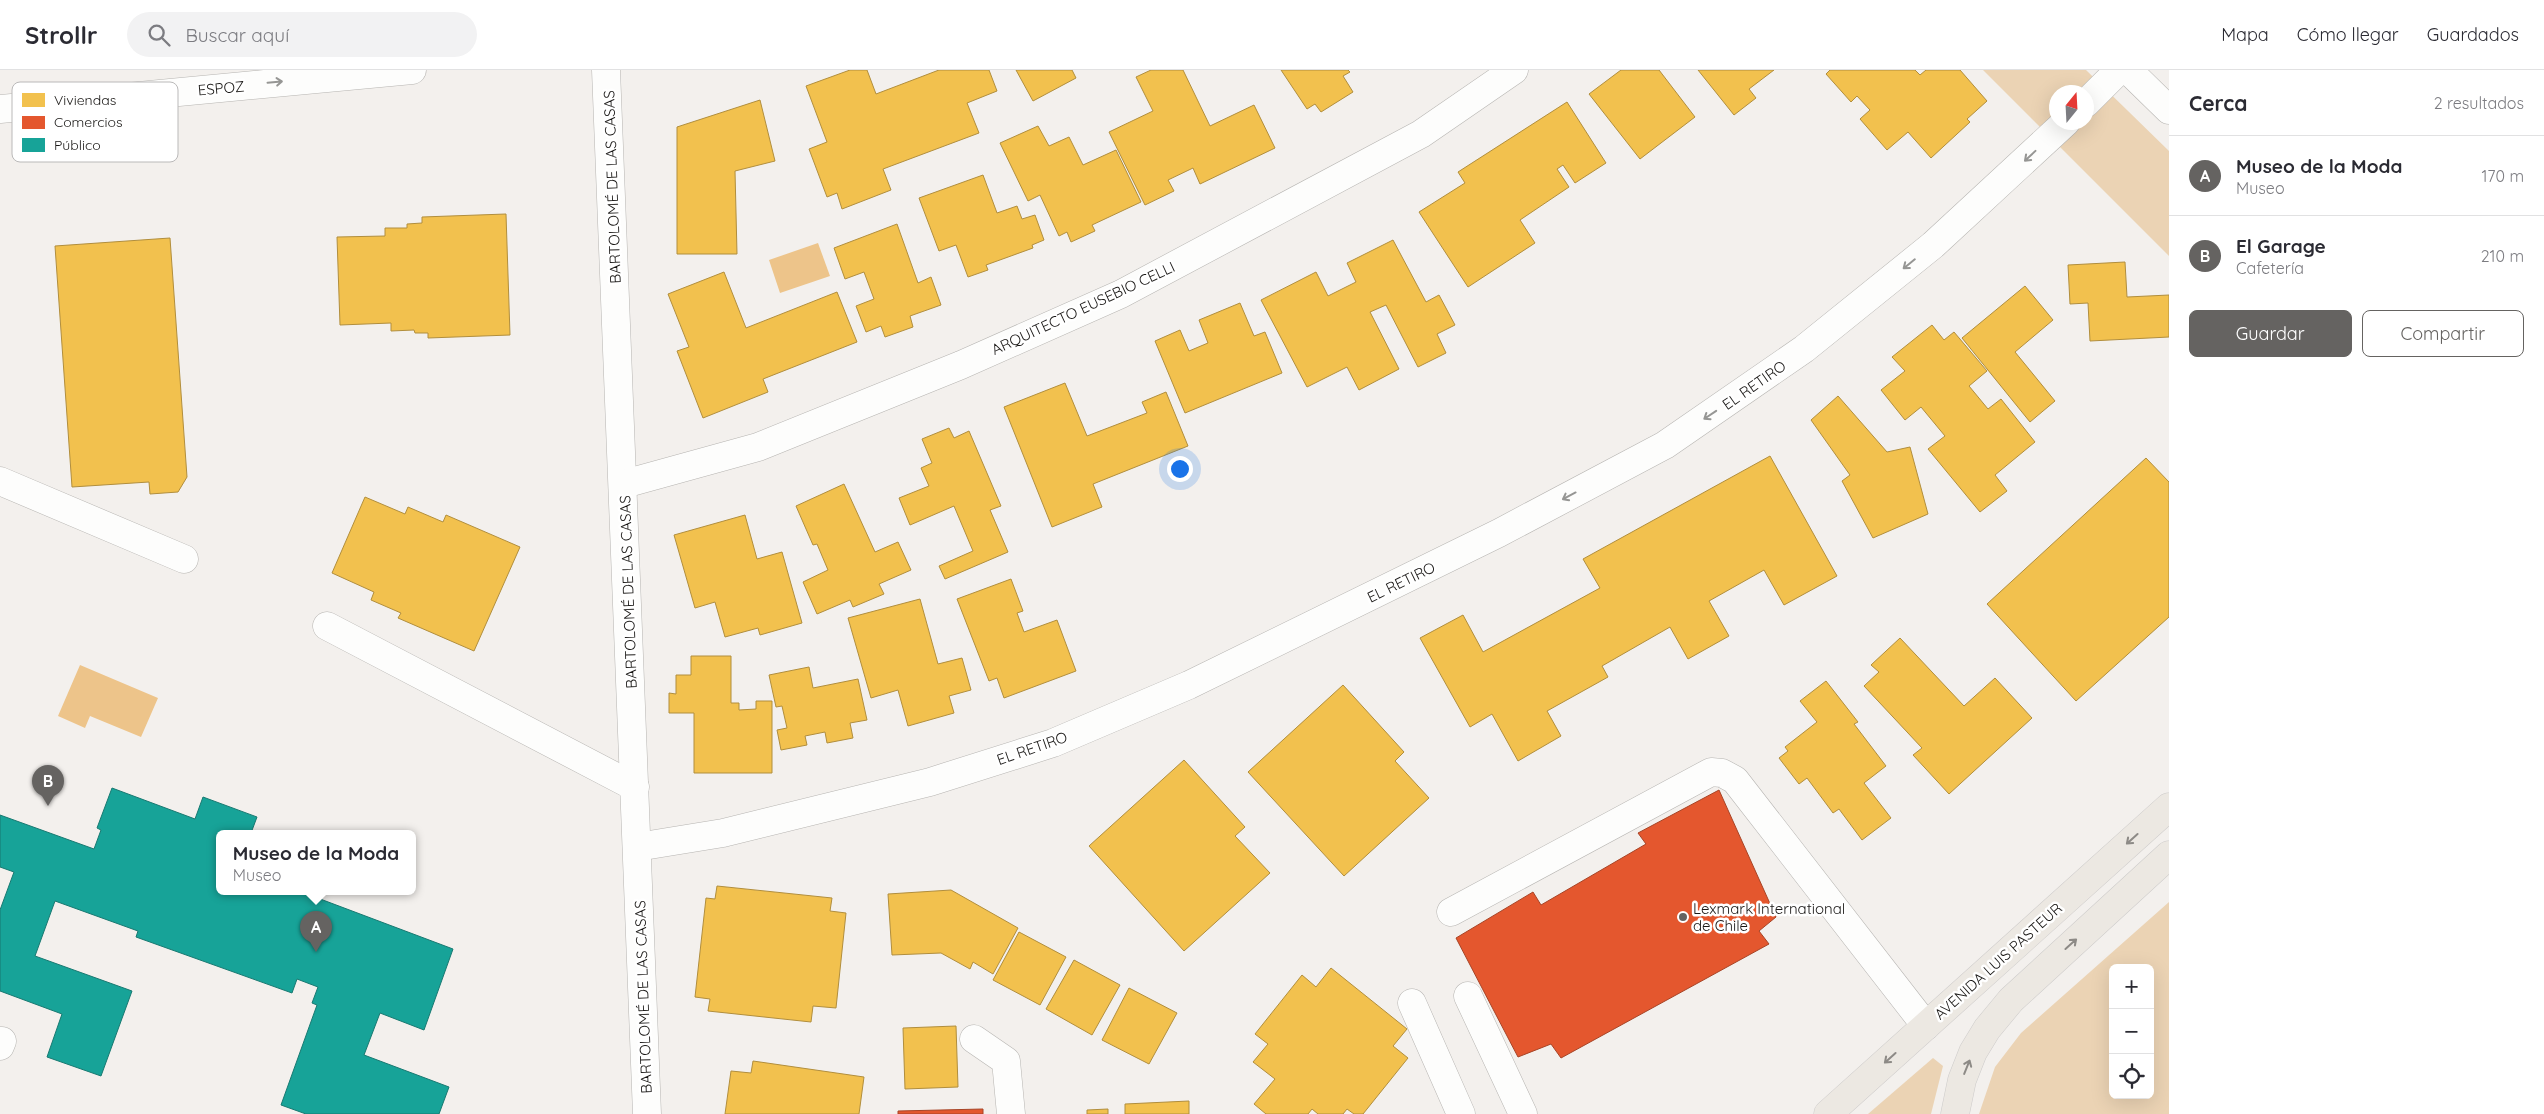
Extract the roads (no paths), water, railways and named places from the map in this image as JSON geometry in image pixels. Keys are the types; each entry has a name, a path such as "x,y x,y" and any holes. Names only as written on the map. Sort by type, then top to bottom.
{"main road":[{"name":"AVENIDA LUIS PASTEUR","path":"1828,1114 2169,807"},
{"path":"1956,1114 1962,1080 1986,1029 2011,1000 2169,855"}],"street":[{"name":"ESPOZ","path":"178,87 244,78 412,70"},
{"name":"BARTOLOMÉ DE LAS CASAS","path":"606,70 624,484 647,1114"},
{"name":"ARQUITECTO EUSEBIO CELLI","path":"624,484 758,447 961,366 1121,294 1421,134 1514,70"},
{"path":"2094,95 2119,70"},
{"path":"2128,70 2169,110"},
{"name":"EL RETIRO","path":"637,847 723,833 930,782 1053,743 1189,685 1499,533 1665,445 1804,349 1933,245 2057,130"},
{"path":"0,480 184,559"},
{"path":"327,626 635,787"},
{"path":"1451,912 1712,772 1722,773 1735,780 1926,1026"},
{"path":"1468,996 1523,1114"},
{"path":"1412,1003 1461,1114"},
{"path":"974,1039 1006,1061 1010,1114"}],"place":[{"name":"El Garage","path":"48,806"},
{"name":"Lexmark International de Chile","path":"1683,917"},
{"name":"Museo de la Moda","path":"316,952"}]}
